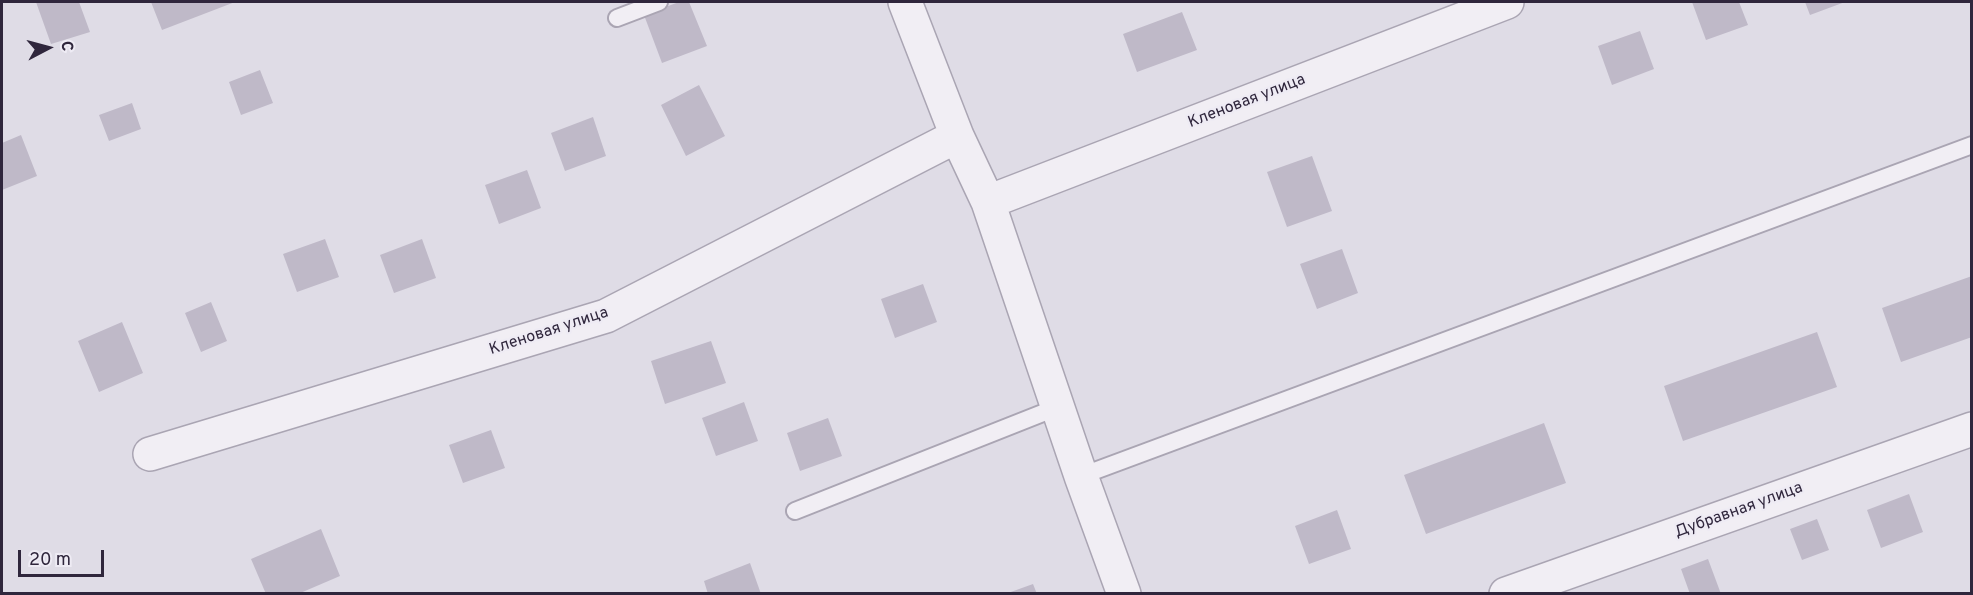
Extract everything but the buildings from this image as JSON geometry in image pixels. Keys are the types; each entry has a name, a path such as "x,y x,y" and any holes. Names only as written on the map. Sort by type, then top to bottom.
{"street":[{"path":"905,2 957,136 988,202 1081,476 1124,594"},
{"name":"Кленовая улица","path":"988,202 1507,2"},
{"name":"Кленовая улица","path":"150,454 606,316 957,136"},
{"name":"Дубравная улица","path":"1525,590 1971,429"}],"lane":[{"path":"617,18 659,2"},
{"path":"1081,476 1971,146"},
{"path":"795,511 1058,407"}]}
